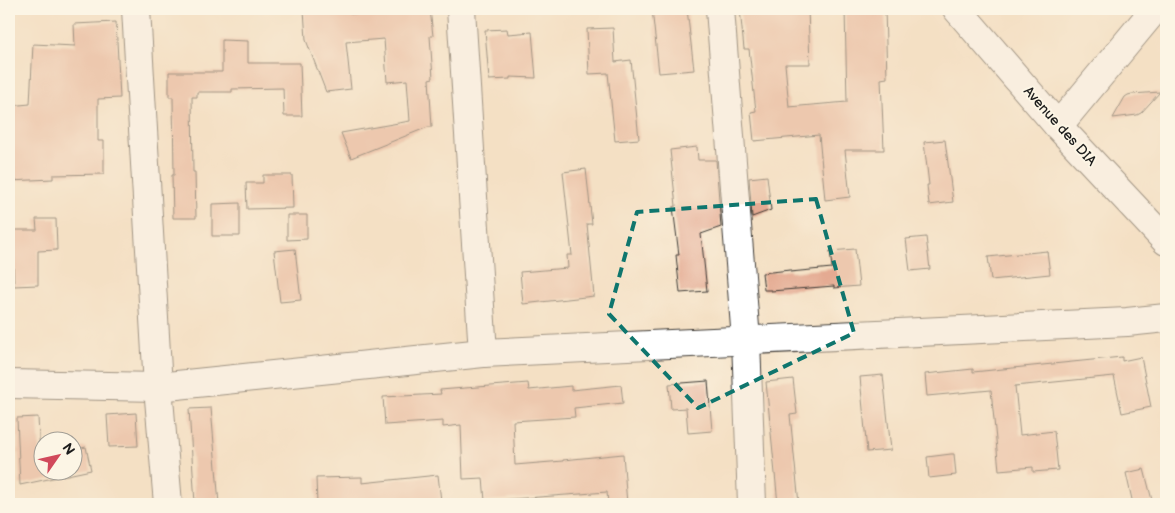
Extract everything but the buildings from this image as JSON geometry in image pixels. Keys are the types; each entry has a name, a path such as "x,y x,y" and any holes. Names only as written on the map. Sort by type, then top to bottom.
{"street":[{"path":"136,9 158,387 168,504"},
{"path":"461,9 483,353"},
{"path":"720,9 746,340 752,504"},
{"name":"Avenue des DIA","path":"957,9 1058,126 1166,241"},
{"path":"1058,126 1155,9"},
{"path":"9,384 158,387 483,353 1126,322 1166,318"}],"highlighted area":[{"path":"816,199 854,333 698,408 609,314 637,212"}]}
